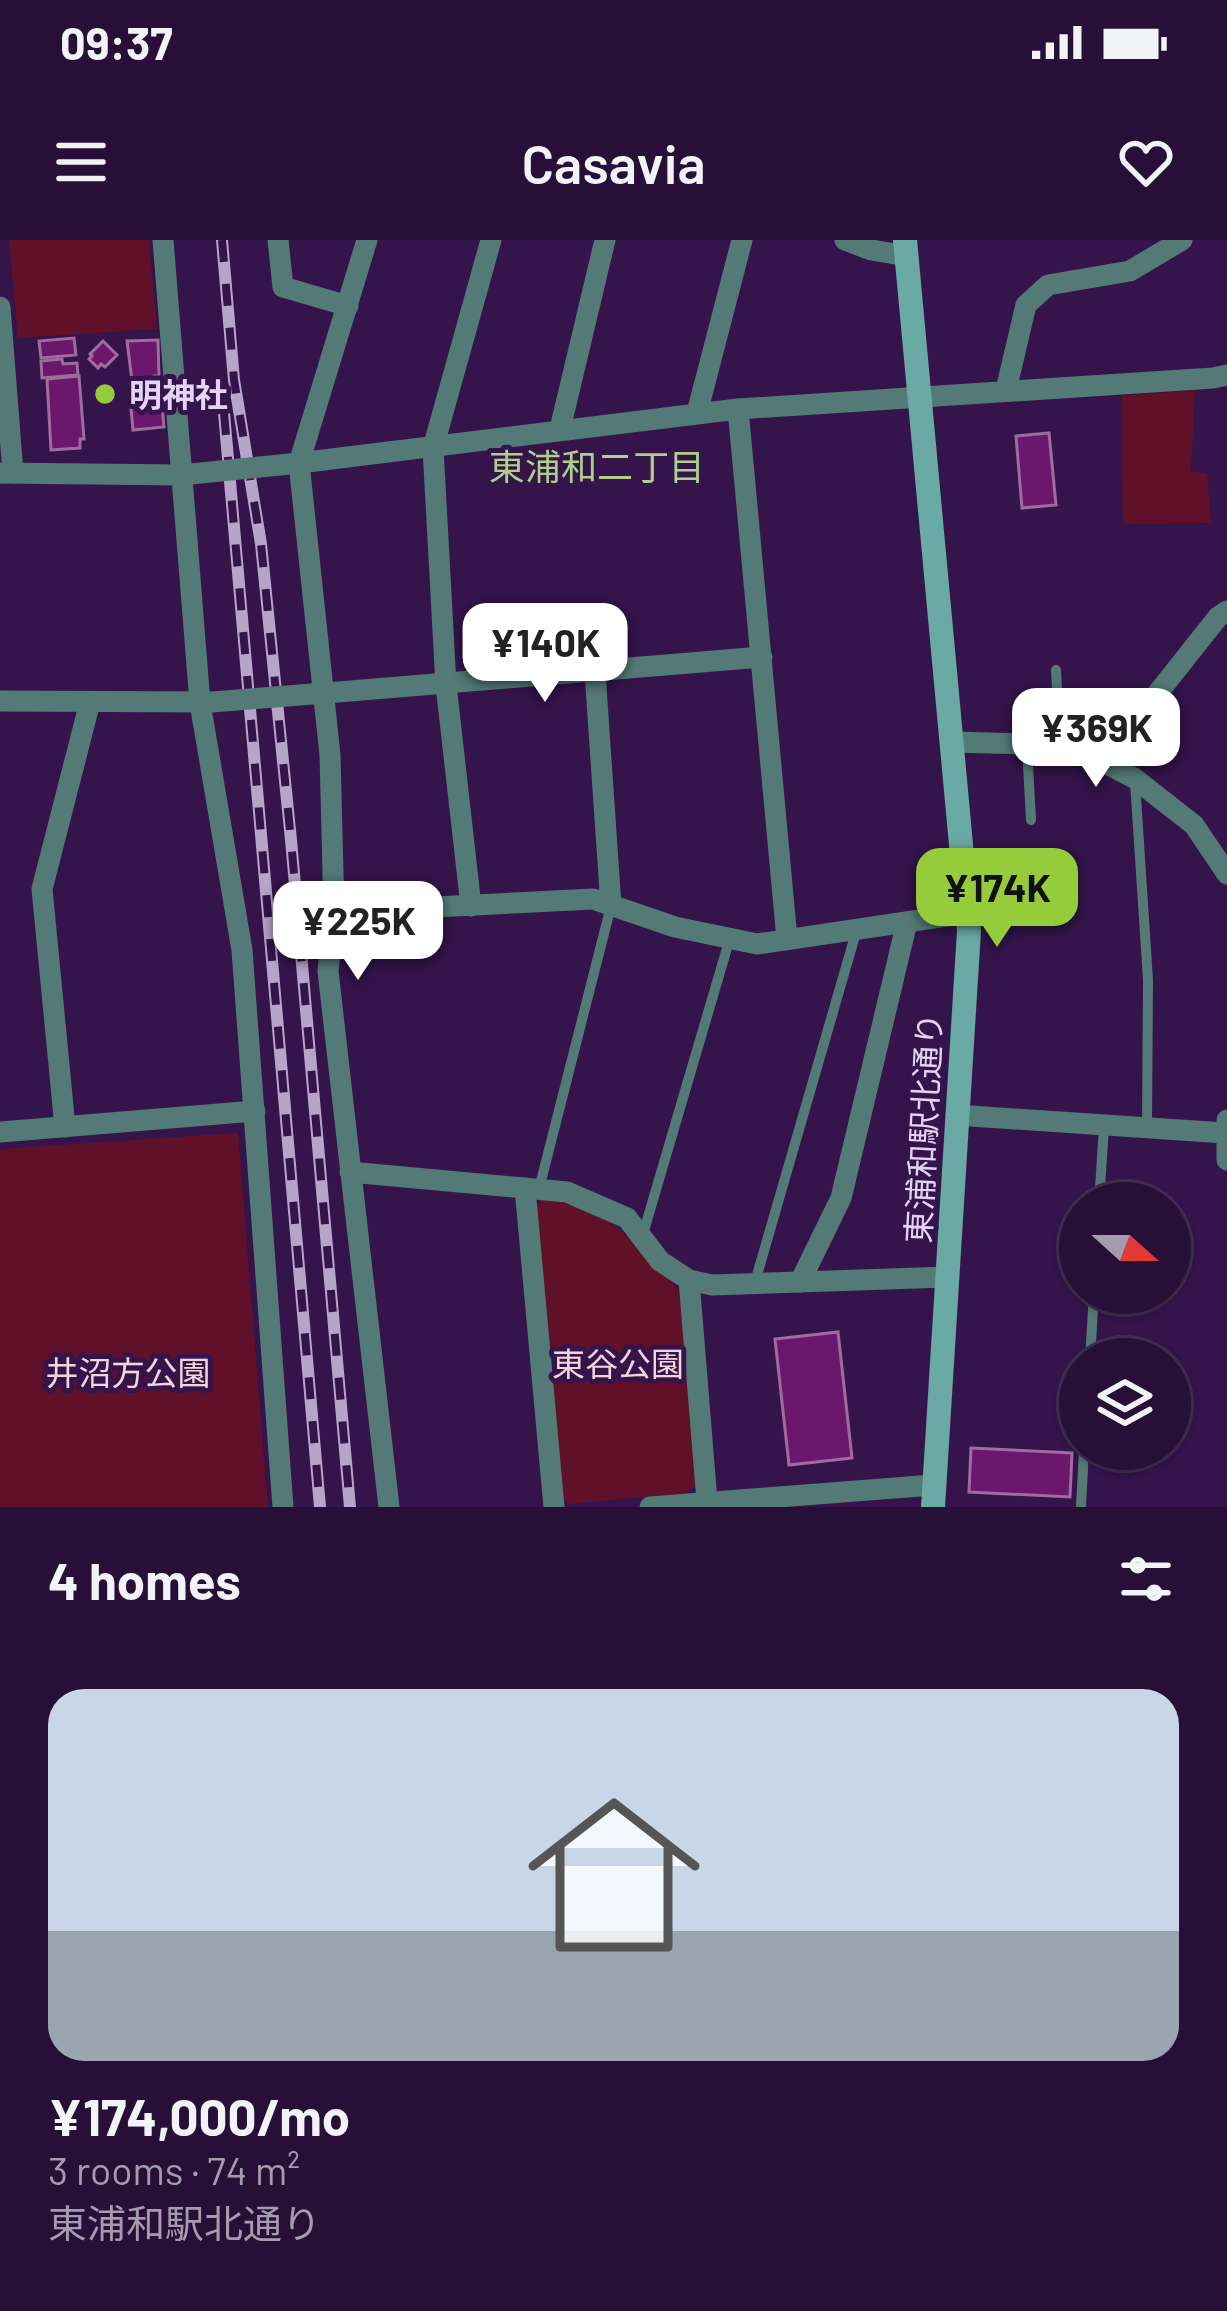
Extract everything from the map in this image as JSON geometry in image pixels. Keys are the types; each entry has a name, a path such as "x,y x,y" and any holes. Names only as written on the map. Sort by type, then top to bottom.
{"street":[{"path":"163,240 206,703 242,950 283,1507"},
{"path":"278,240 284,287 348,306"},
{"path":"367,240 299,463 317,693 330,755 334,913 328,971 389,1507"},
{"path":"471,905 446,685 433,448 491,240"},
{"path":"560,429 605,240"},
{"path":"698,413 742,240"},
{"path":"845,240 871,250 906,248"},
{"path":"1006,390 1026,305 1048,285 1130,272 1155,248 1182,240"},
{"name":"東浦和駅北通り","path":"906,248 968,931 933,1496"},
{"path":"0,307 7,473 182,476 738,409 1227,375"},
{"path":"738,409 787,940"},
{"path":"1102,762 1227,611"},
{"path":"0,701 206,703 762,658"},
{"path":"595,672 611,905"},
{"path":"65,1127 42,889 90,702"},
{"path":"951,742 1060,746 1102,762 1134,778 1194,825 1227,874"},
{"path":"334,913 593,899 674,927 757,944 967,913"},
{"path":"800,1282 841,1198 907,922"},
{"path":"0,1132 255,1111"},
{"path":"956,1115 1104,1127 1226,1127 1227,1160"},
{"path":"350,1172 566,1192 627,1217 660,1261 689,1280 712,1285 947,1277"},
{"path":"532,1189 554,1507"},
{"path":"689,1280 706,1501"},
{"path":"650,1507 706,1501 933,1496"}],"lane":[{"path":"1056,670 1060,746"},
{"path":"1027,746 1031,820"},
{"path":"1134,778 1148,980 1147,1127"},
{"path":"532,1189 611,905"},
{"path":"755,1282 857,929"},
{"path":"642,1237 730,938"},
{"path":"1100,1182 1104,1127"},
{"path":"1081,1507 1083,1470"}],"green space":[{"path":"9,240 149,240 157,329 18,338"},
{"path":"1195,390 1191,472 1207,473 1211,523 1123,524 1122,396"},
{"name":"井沼方公園","path":"238,1133 268,1507 0,1507 0,1149"},
{"name":"東谷公園","path":"544,1197 566,1200 603,1217 680,1291 696,1483 687,1493 569,1504 563,1497 535,1206"}],"building":[{"path":"74,338 76,355 41,358 39,341"},
{"path":"158,340 159,376 132,381 127,341"},
{"path":"103,341 117,355 98,368 89,359"},
{"path":"62,359 63,364 77,363 78,375 42,378 41,361"},
{"path":"79,376 84,439 80,439 80,448 51,450 47,379"},
{"path":"160,384 164,427 133,430 129,387"},
{"path":"1049,433 1056,505 1022,508 1016,436"},
{"path":"838,1332 852,1458 789,1465 775,1339"},
{"path":"971,1448 1059,1452 1059,1470 1071,1470 1070,1497 969,1492"}],"railway":[{"path":"222,240 234,380 261,544 291,840 350,1507"},
{"path":"224,413 320,1507"}],"place":[{"name":"明神社","path":"105,394"}],"district":[{"name":"東浦和二丁目","path":"597,465"}]}
